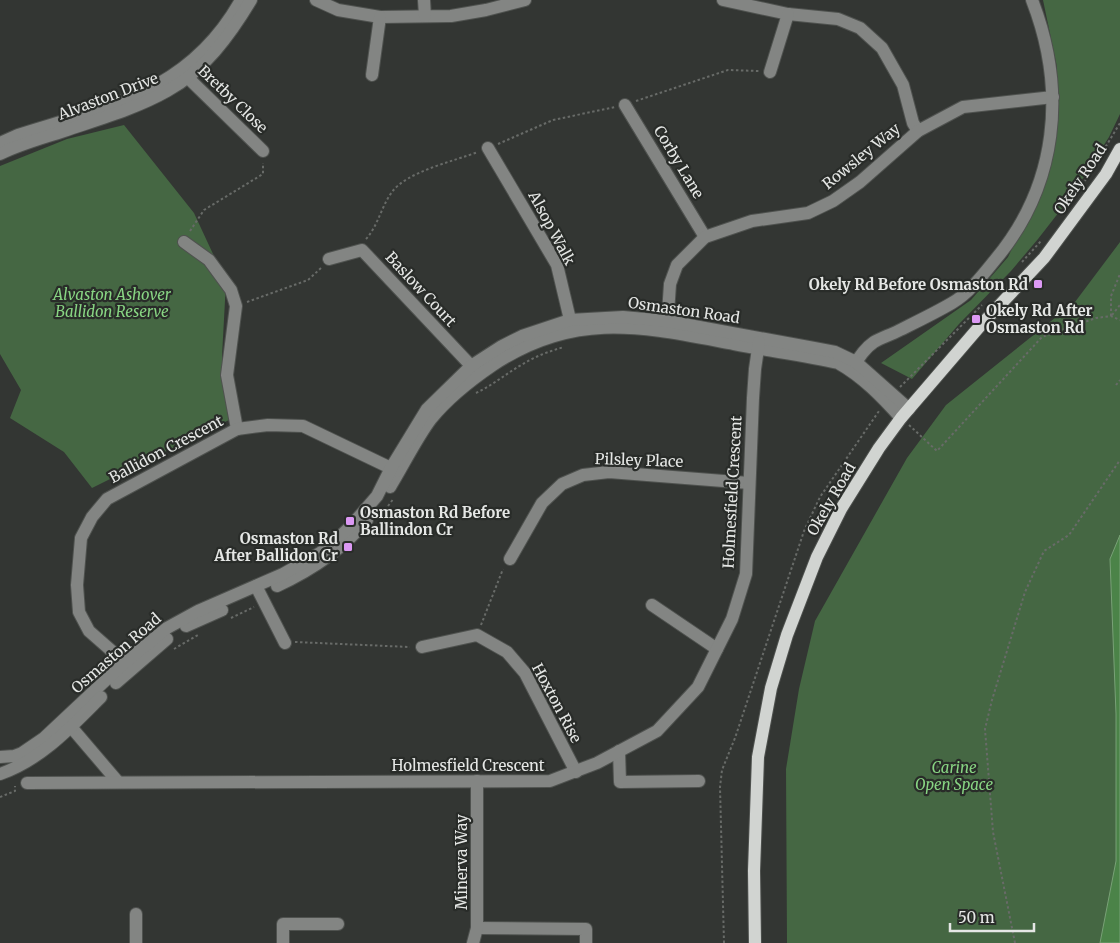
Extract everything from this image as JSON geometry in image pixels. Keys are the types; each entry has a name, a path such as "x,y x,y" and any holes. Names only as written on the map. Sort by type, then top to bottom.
{"main road":[{"name":"Okely Road","path":"755,943 754,871 758,758 771,688 787,635 816,557 841,509 905,413 980,326 1044,258 1106,174 1120,149"}],"street":[{"name":"Alvaston Drive","path":"0,154 137,105 168,91 227,22 240,0"},
{"name":"Alvaston Drive","path":"0,143 18,135 133,98 204,63 220,46 251,0"},
{"path":"316,0 338,10 380,17 451,16 486,10 525,0"},
{"path":"424,0 425,16"},
{"path":"723,0 788,14 838,19 860,28 882,48 903,85 913,123 918,130"},
{"path":"854,366 874,343 953,302 981,278 1020,227 1034,199 1052,130 1053,96 1049,57 1042,26 1032,0"},
{"path":"770,72 788,14"},
{"path":"372,74 380,17"},
{"name":"Bretby Close","path":"184,74 263,150"},
{"name":"Rowsley Way","path":"667,326 670,284 676,265 705,237 752,221 808,213 833,201 860,182 918,130 963,107 1053,96"},
{"name":"Corby Lane","path":"625,105 705,237"},
{"name":"Alsop Walk","path":"488,148 557,265 572,325"},
{"path":"184,242 209,260 231,290 236,306 227,375 237,429"},
{"path":"329,259 362,250"},
{"name":"Baslow Court","path":"362,250 475,370"},
{"name":"Osmaston Road","path":"0,774 29,761 128,666 186,626 258,590 301,575 344,544 368,519 395,470 431,420 458,392 475,370 572,325 667,326 759,344 838,364 854,366 905,413"},
{"name":"Holmesfield Crescent","path":"27,783 550,781 576,772 657,731 698,687 732,619 746,574 753,398 759,344"},
{"name":"Ballidon Crescent","path":"128,666 89,631 79,612 77,585 81,538 92,517 107,499 237,429 268,425 303,426 395,470"},
{"name":"Pilsley Place","path":"510,560 542,503 562,484 583,475 609,472 749,484"},
{"path":"258,590 285,642"},
{"path":"652,605 717,649"},
{"path":"422,647 477,635"},
{"name":"Hoxton Rise","path":"477,635 508,652 525,673 576,772"},
{"path":"68,723 118,782"},
{"name":"Osmaston Road","path":"0,756 14,756 22,753 68,723"},
{"path":"619,751 620,782 699,781"},
{"name":"Minerva Way","path":"473,943 477,928 477,781"},
{"path":"136,914 136,943"},
{"path":"283,943 283,924 338,924"},
{"path":"477,928 586,929 586,943"}],"path":[{"path":"362,250 362,243 372,232 392,192 407,178 488,148 553,120 625,105 728,70 770,72"},
{"path":"1084,182 1120,123"},
{"path":"184,242 204,210 263,174 263,150"},
{"path":"1017,268 1041,240"},
{"path":"236,306 308,280 329,259"},
{"path":"1111,316 1111,296 1120,274"},
{"path":"724,943 722,770 804,531 820,497 889,398 986,301"},
{"path":"1111,316 1120,305"},
{"path":"905,413 937,451 1042,337 1096,318 1111,316 1120,320"},
{"path":"475,394 491,386 523,364 545,353 571,344"},
{"path":"1116,385 1120,380"},
{"path":"1015,943 993,832 985,729 1025,592 1044,551 1069,535 1120,460"},
{"path":"376,522 396,494"},
{"path":"477,635 504,568 510,560"},
{"path":"228,619 254,607"},
{"path":"174,650 203,632"},
{"path":"285,642 422,647"}],"green space":[{"path":"1043,0 1120,0 1120,114 1109,137 1073,194 1038,239 1011,271 959,324 912,379 881,363 971,300 1008,257 1049,173 1057,67"},
{"name":"Alvaston Ashover Ballidon Reserve","path":"124,125 194,213 226,282 222,356 229,420 92,488 64,452 10,418 21,390 0,354 0,166 67,139"},
{"name":"Carine Open Space","path":"1120,242 1120,943 787,943 786,769 799,689 815,621 907,458 946,405 1075,302"}],"shaded area":[{"path":"1120,535 1120,943 1100,943 1116,861 1116,714 1110,559"}],"place":[{"name":"Okely Rd Before Osmaston Rd","path":"1038,284"},
{"name":"Okely Rd After Osmaston Rd","path":"976,319"},
{"name":"Osmaston Rd Before Ballindon Cr","path":"350,521"},
{"name":"Osmaston Rd After Ballidon Cr","path":"348,547"}]}
